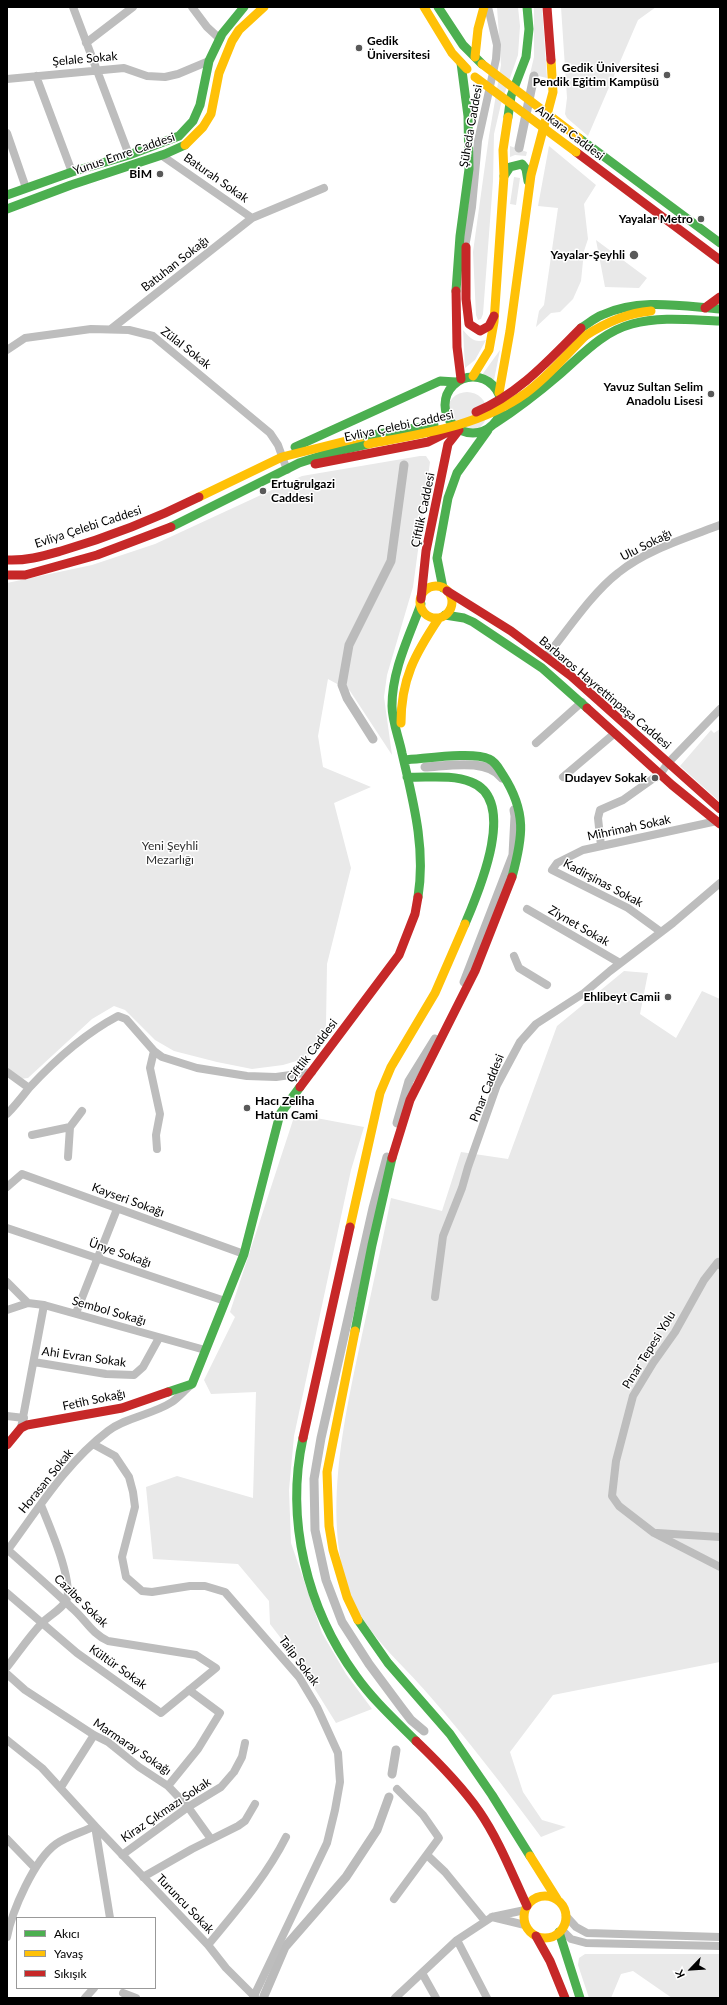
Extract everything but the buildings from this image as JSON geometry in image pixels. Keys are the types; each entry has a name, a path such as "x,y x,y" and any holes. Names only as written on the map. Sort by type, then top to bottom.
{"street":[{"path":"73,7 129,155"},
{"path":"86,43 133,7"},
{"path":"192,7 206,27 220,39"},
{"name":"Yunus Emre Caddesi","path":"7,195 72,172 162,144 179,136 187,130 200,105 205,90 209,61 228,25 244,7"},
{"name":"Yunus Emre Caddesi","path":"7,209 184,146 203,127 210,114 219,73 232,41 239,30 264,7"},
{"name":"Ankara Caddesi","path":"424,7 448,47 460,63 475,77 720,260"},
{"name":"Ankara Caddesi","path":"438,7 457,37 482,64 720,243"},
{"path":"475,57 480,16 484,7"},
{"name":"Şüheda Caddesi","path":"457,272 466,247 472,207 478,141 496,59 497,45 488,7"},
{"path":"473,376 489,350 495,314 504,176 503,150 511,96 526,57 529,29 527,7"},
{"path":"491,427 501,409 499,393 510,331 529,186 553,92 547,7"},
{"name":"Şelale Sokak","path":"7,79 124,68 147,76 165,77 178,74 209,61"},
{"path":"459,380 456,336 457,272 469,155 464,80 460,63"},
{"path":"36,76 72,172"},
{"path":"7,133 26,188"},
{"name":"Baturah Sokak","path":"161,155 252,218 324,188"},
{"path":"504,176 508,167 515,164 522,164 526,169 529,186"},
{"name":"Batuhan Sokağı","path":"111,329 252,218"},
{"path":"466,247 467,306 470,324 474,329 480,331 485,329 495,314"},
{"path":"705,308 720,297"},
{"path":"583,332 602,316 618,309 641,305 720,310"},
{"path":"583,332 645,311 685,311 720,315"},
{"path":"499,393 488,381 473,376 459,380 450,387 446,395 444,404 447,418 458,429 472,434 491,427 524,404 588,346 607,332 632,324 661,320 720,321"},
{"name":"Zülal Sokak","path":"7,350 25,338 86,330 111,329 141,332 153,336 270,433 287,470"},
{"name":"Evliya Çelebi Caddesi","path":"282,457 442,423 480,411 503,399 520,386 583,332"},
{"name":"Evliya Çelebi Caddesi","path":"7,560 23,561 74,547 127,529 181,506 282,457 296,447 440,381 459,380"},
{"name":"Çiftlik Caddesi","path":"445,589 437,558 448,498 457,473 491,427"},
{"name":"Evliya Çelebi Caddesi","path":"287,470 428,442 458,429"},
{"name":"Çiftlik Caddesi","path":"192,1384 244,1254 280,1114 399,954 414,914 421,877 418,821 392,708 393,686 399,662 421,601 426,550 448,444 458,429"},
{"name":"Evliya Çelebi Caddesi","path":"7,575 25,575 97,555 164,530 310,459 367,440"},
{"name":"Ulu Sokağı","path":"546,657 604,586 618,573 648,555 720,525"},
{"path":"434,586 445,589 452,599 451,608 442,617 427,615 421,601 425,591 434,586"},
{"name":"Barbaros Hayrettinpaşa Caddesi","path":"445,589 495,620 546,657 608,708 720,809"},
{"name":"Çiftlik Caddesi","path":"404,760 400,701 402,689 405,678 421,645 442,617"},
{"name":"Barbaros Hayrettinpaşa Caddesi","path":"442,617 464,618 478,625 542,668 661,773 672,785 718,823"},
{"path":"536,743 582,702"},
{"path":"601,846 598,818 600,810 623,800 661,773 668,763 720,709"},
{"path":"564,777 615,733"},
{"path":"404,760 468,756 490,759 495,763 509,784 518,806 522,832 519,851 507,892 463,997 433,1052 410,1100 389,1169 327,1472 326,1510 331,1543 348,1603 360,1626 388,1664 436,1716 470,1761 557,1899 562,1904 566,1916 576,1927 587,1933 720,1937"},
{"path":"407,777 466,780 476,784 486,793 492,810 492,851 470,914 436,992 419,1023 393,1062 380,1093 302,1443 297,1480 299,1535 304,1564 312,1595 336,1648 348,1667 380,1705 437,1761 471,1799 497,1842 526,1908 525,1925"},
{"name":"Mihrimah Sokak","path":"552,870 556,864 584,850 718,823"},
{"name":"Kadirşinas Sokak","path":"552,870 623,906 661,932"},
{"name":"Pınar Caddesi","path":"435,1297 443,1236 462,1188 468,1167 498,1085 520,1042 536,1024 584,993 720,883"},
{"name":"Ziynet Sokak","path":"526,909 620,964"},
{"path":"514,956 519,968 547,985"},
{"path":"7,1114 29,1088 60,1057 88,1033 118,1016 126,1019 154,1052 162,1057 197,1068 247,1076 276,1077 312,1072"},
{"path":"154,1052 150,1068 160,1114 156,1134 157,1149"},
{"path":"7,1072 29,1088"},
{"path":"68,1157 70,1127 82,1111"},
{"path":"32,1135 70,1127"},
{"name":"Kayseri Sokağı","path":"7,1187 22,1174 244,1254"},
{"path":"76,1313 117,1209"},
{"name":"Ünye Sokağı","path":"7,1228 225,1301"},
{"name":"Pınar Tepesi Yolu","path":"719,1263 704,1280 675,1332 653,1363 633,1396 616,1461 612,1496 619,1506 654,1533 720,1566"},
{"path":"7,1282 28,1303"},
{"name":"Sembol Sokağı","path":"7,1310 28,1303 44,1305 205,1350"},
{"path":"7,1445 21,1428 24,1418 44,1305"},
{"name":"Ahi Evran Sokak","path":"34,1362 106,1374 134,1375 143,1367 159,1338"},
{"name":"Fetih Sokağı","path":"21,1428 27,1425 122,1408 192,1384"},
{"name":"Horasan Sokak","path":"7,1550 72,1465 93,1444 108,1431 171,1402 192,1384"},
{"path":"7,1416 24,1418"},
{"name":"Talip Sokak","path":"93,1444 115,1456 129,1477 135,1507 122,1557 126,1577 142,1591 152,1592 190,1586 205,1586 225,1592 299,1677 320,1713 338,1753 340,1782 335,1810 326,1843 293,1911 255,1997"},
{"path":"7,1667 41,1623 66,1602 68,1592 64,1569 55,1538 41,1505"},
{"path":"654,1533 720,1537"},
{"name":"Cazibe Sokak","path":"7,1550 66,1602 84,1620 91,1631 108,1641 196,1655 216,1668"},
{"name":"Kültür Sokak","path":"7,1593 77,1653 162,1713 216,1668"},
{"name":"Marmaray Sokağı","path":"7,1674 25,1690 94,1735 108,1742 138,1767 168,1786 188,1807 211,1839"},
{"path":"168,1786 198,1749 220,1713 189,1690"},
{"path":"61,1787 94,1735"},
{"name":"Turuncu Sokak","path":"7,1740 42,1768 61,1787 95,1826 208,1945 226,1968 255,1997"},
{"name":"Kiraz Çıkmazı Sokak","path":"122,1855 188,1807 222,1787 234,1772 242,1757 245,1743"},
{"path":"394,1899 439,1838 423,1815 397,1789"},
{"path":"143,1877 245,1821 255,1804"},
{"path":"7,1937 9,1920 35,1868 46,1853 58,1843 95,1826 110,1917"},
{"path":"208,1945 251,1893 269,1867 286,1837"},
{"path":"7,1839 35,1868"},
{"path":"427,1855 445,1872 488,1919 525,1925 536,1936 550,1961 565,1998"},
{"path":"395,1998 457,1940 488,1919 526,1908 537,1897 544,1896 557,1899"},
{"path":"566,1916 561,1931 580,1998"},
{"path":"536,1936 546,1938 561,1931"},
{"path":"561,1931 571,1939 586,1943 720,1946"},
{"path":"457,1940 487,1998"},
{"path":"422,1972 436,1998"},
{"path":"85,1998 93,1989"},
{"path":"123,1993 136,1998"}],"green space":[{"path":"497,7 518,7 520,26 518,55 501,104 494,134 493,181 483,314 481,319 478,320 476,315 473,252 489,136 501,65"},
{"path":"534,7 542,7 547,78 530,74 534,57"},
{"path":"561,7 656,7 638,20 588,136 567,118 565,114 567,98"},
{"path":"510,146 527,152 526,156 515,155 510,157"},
{"path":"549,146 596,185 584,204 588,239 584,251 581,281 573,299 560,312 551,313 536,327 539,311 544,305 558,208 538,206"},
{"path":"514,177 520,178 516,205 510,204"},
{"path":"596,240 647,278 639,288 605,287"},
{"path":"463,330 473,340 486,340 475,360 465,368"},
{"path":"500,350 494,380 482,375"},
{"path":"471,392 478,395 484,401 487,412 486,420 478,429 471,432 463,432 456,429 448,420 447,408 450,401 459,393"},
{"name":"Yeni Şeyhli Mezarlığı","path":"426,456 430,462 413,587 387,675 384,697 392,755 350,691 328,679 318,736 323,767 371,787 334,803 351,868 327,964 326,1025 322,1037 311,1054 303,1059 283,1065 252,1069 174,1051 155,1040 125,1010 114,1006 92,1019 28,1078 20,1079 7,1070 7,583 92,565 155,544 302,476"},
{"path":"720,729 720,802 680,766 711,730 714,733"},
{"path":"624,971 648,973 640,1014 676,1038 702,991 720,999 720,1662 553,1695 510,1752 523,1792 542,1820 566,1827 541,1837 500,1782 443,1711 381,1643 364,1621 357,1609 345,1578 339,1545 337,1509 338,1473 348,1401 391,1198 442,1211 461,1152 508,1159 557,1026"},
{"path":"295,1114 364,1127 351,1170 294,1436 289,1490 291,1543 322,1633 346,1674 372,1709 336,1723 293,1654 270,1624 269,1601 238,1564 153,1559 146,1487 177,1476 253,1498 256,1392 211,1394 204,1380 235,1317 230,1312"},
{"path":"585,1954 720,1954 720,1998 672,1998 633,1971 621,1974 611,1998 589,1998 578,1965 579,1958"}],"waterway":[{"path":"519,148 534,76"},
{"path":"373,739 347,698 342,685 349,645 391,561 404,465"},
{"path":"425,767 477,765 495,772 502,778"},
{"path":"464,982 513,855 514,810"},
{"path":"397,1123 409,1081 435,1039"},
{"path":"387,1157 373,1208 321,1438 314,1479 315,1530 326,1580 342,1622 369,1664 401,1707 411,1720 424,1731"},
{"path":"392,1774 396,1750"},
{"path":"264,1996 285,1947 346,1877 377,1830 389,1797"}],"traffic: fast":[{"path":"7,195 72,172 129,155 179,136 193,121 200,105 209,61 222,34 244,7"},
{"path":"438,7 463,45 482,64"},
{"path":"508,117 511,96 526,57 529,29 527,7"},
{"path":"456,291 460,236 469,169 468,116 461,63"},
{"path":"579,138 720,243"},
{"path":"7,209 71,185 165,154 185,145"},
{"path":"504,176 510,167 522,164 526,169 528,181"},
{"path":"581,328 599,316 631,306 660,304 720,309"},
{"path":"494,424 544,387 602,338 621,328 632,324 665,319 720,321"},
{"path":"467,377 479,377 489,381 497,389 501,399 501,405 501,411 497,421 489,429 479,433 467,433 457,429 449,421 445,411 445,399 449,389 457,381 467,377"},
{"path":"295,447 440,381 456,382"},
{"path":"366,436 434,425"},
{"path":"443,588 437,558 448,498 457,473 488,430"},
{"path":"171,527 299,463 333,452 368,444"},
{"path":"418,897 420,861 417,825 401,747 394,724 392,706 398,667 421,604"},
{"path":"445,615 464,618 473,622 542,668 587,708"},
{"path":"404,760 448,756 472,756 489,759 495,764 511,788 516,801 521,825 519,849 512,877"},
{"path":"407,777 447,777 471,782 485,792 492,807 494,827 491,848 478,891 465,924"},
{"path":"168,1392 192,1384 244,1254 280,1114 300,1087"},
{"path":"355,1331 372,1245 392,1158"},
{"path":"303,1438 298,1469 297,1500 299,1532 304,1563 313,1593 339,1650 356,1676 377,1702 416,1741"},
{"path":"358,1620 388,1663 450,1734 492,1795 530,1856"},
{"path":"559,1932 580,1998"}],"traffic: slow":[{"path":"185,145 203,127 211,114 219,73 232,41 239,30 264,7"},
{"path":"424,7 452,53 467,69"},
{"path":"475,57 478,29 484,7"},
{"path":"499,393 510,331 531,175 553,92 551,60"},
{"path":"482,64 579,138"},
{"path":"475,77 576,152"},
{"path":"473,376 489,350 494,322 504,176 503,150 508,117"},
{"path":"585,336 616,319 651,311"},
{"path":"368,444 450,427 490,413 526,393 557,366 585,336"},
{"path":"199,497 282,457 366,436"},
{"path":"436,586 445,589 449,593 452,602 449,611 445,615 436,618 427,615 423,611 420,602 423,593 427,589 436,586"},
{"path":"401,723 404,693 411,668 416,655 439,618"},
{"path":"350,1227 380,1093 391,1067 435,993 465,924"},
{"path":"355,1331 327,1472 329,1526 333,1550 347,1597 358,1620"},
{"path":"530,1856 557,1899"},
{"path":"541,1896 549,1896 557,1899 563,1905 566,1917 563,1929 557,1935 549,1938 541,1938 533,1935 527,1929 524,1921 524,1913 527,1905 533,1899 541,1896"}],"traffic: jam":[{"path":"547,7 551,60"},
{"path":"576,152 720,260"},
{"path":"466,247 466,299 469,324 480,331 489,326 494,316"},
{"path":"456,291 457,347 461,379"},
{"path":"705,308 720,297"},
{"path":"476,412 492,405 520,386 545,364 581,328"},
{"path":"315,464 428,442 456,428"},
{"path":"421,599 426,551 448,444 459,430"},
{"path":"7,560 28,559 97,540 166,513 199,497"},
{"path":"7,575 25,575 97,555 171,527"},
{"path":"447,591 511,631 571,676 720,809"},
{"path":"587,708 672,785 720,824"},
{"path":"392,1158 410,1100 475,971 512,877"},
{"path":"300,1087 399,955 415,914 418,897"},
{"path":"303,1438 350,1227"},
{"path":"7,1445 21,1428 27,1425 122,1408 168,1392"},
{"path":"416,1741 457,1783 479,1811 499,1845 527,1906"},
{"path":"536,1936 550,1961 565,1998"}],"place":[{"name":"Gedik Üniversitesi","path":"359,48"},
{"name":"Gedik Üniversitesi Pendik Eğitim Kampüsü","path":"667,75"},
{"name":"BİM","path":"160,174"},
{"name":"Yayalar Metro","path":"701,219"},
{"name":"Yayalar-Şeyhli","path":"634,255"},
{"name":"Yavuz Sultan Selim Anadolu Lisesi","path":"711,394"},
{"name":"Ertuğrulgazi Caddesi","path":"263,491"},
{"name":"Dudayev Sokak","path":"655,778"},
{"name":"Ehlibeyt Camii","path":"668,997"},
{"name":"Hacı Zeliha Hatun Cami","path":"247,1108"}]}
